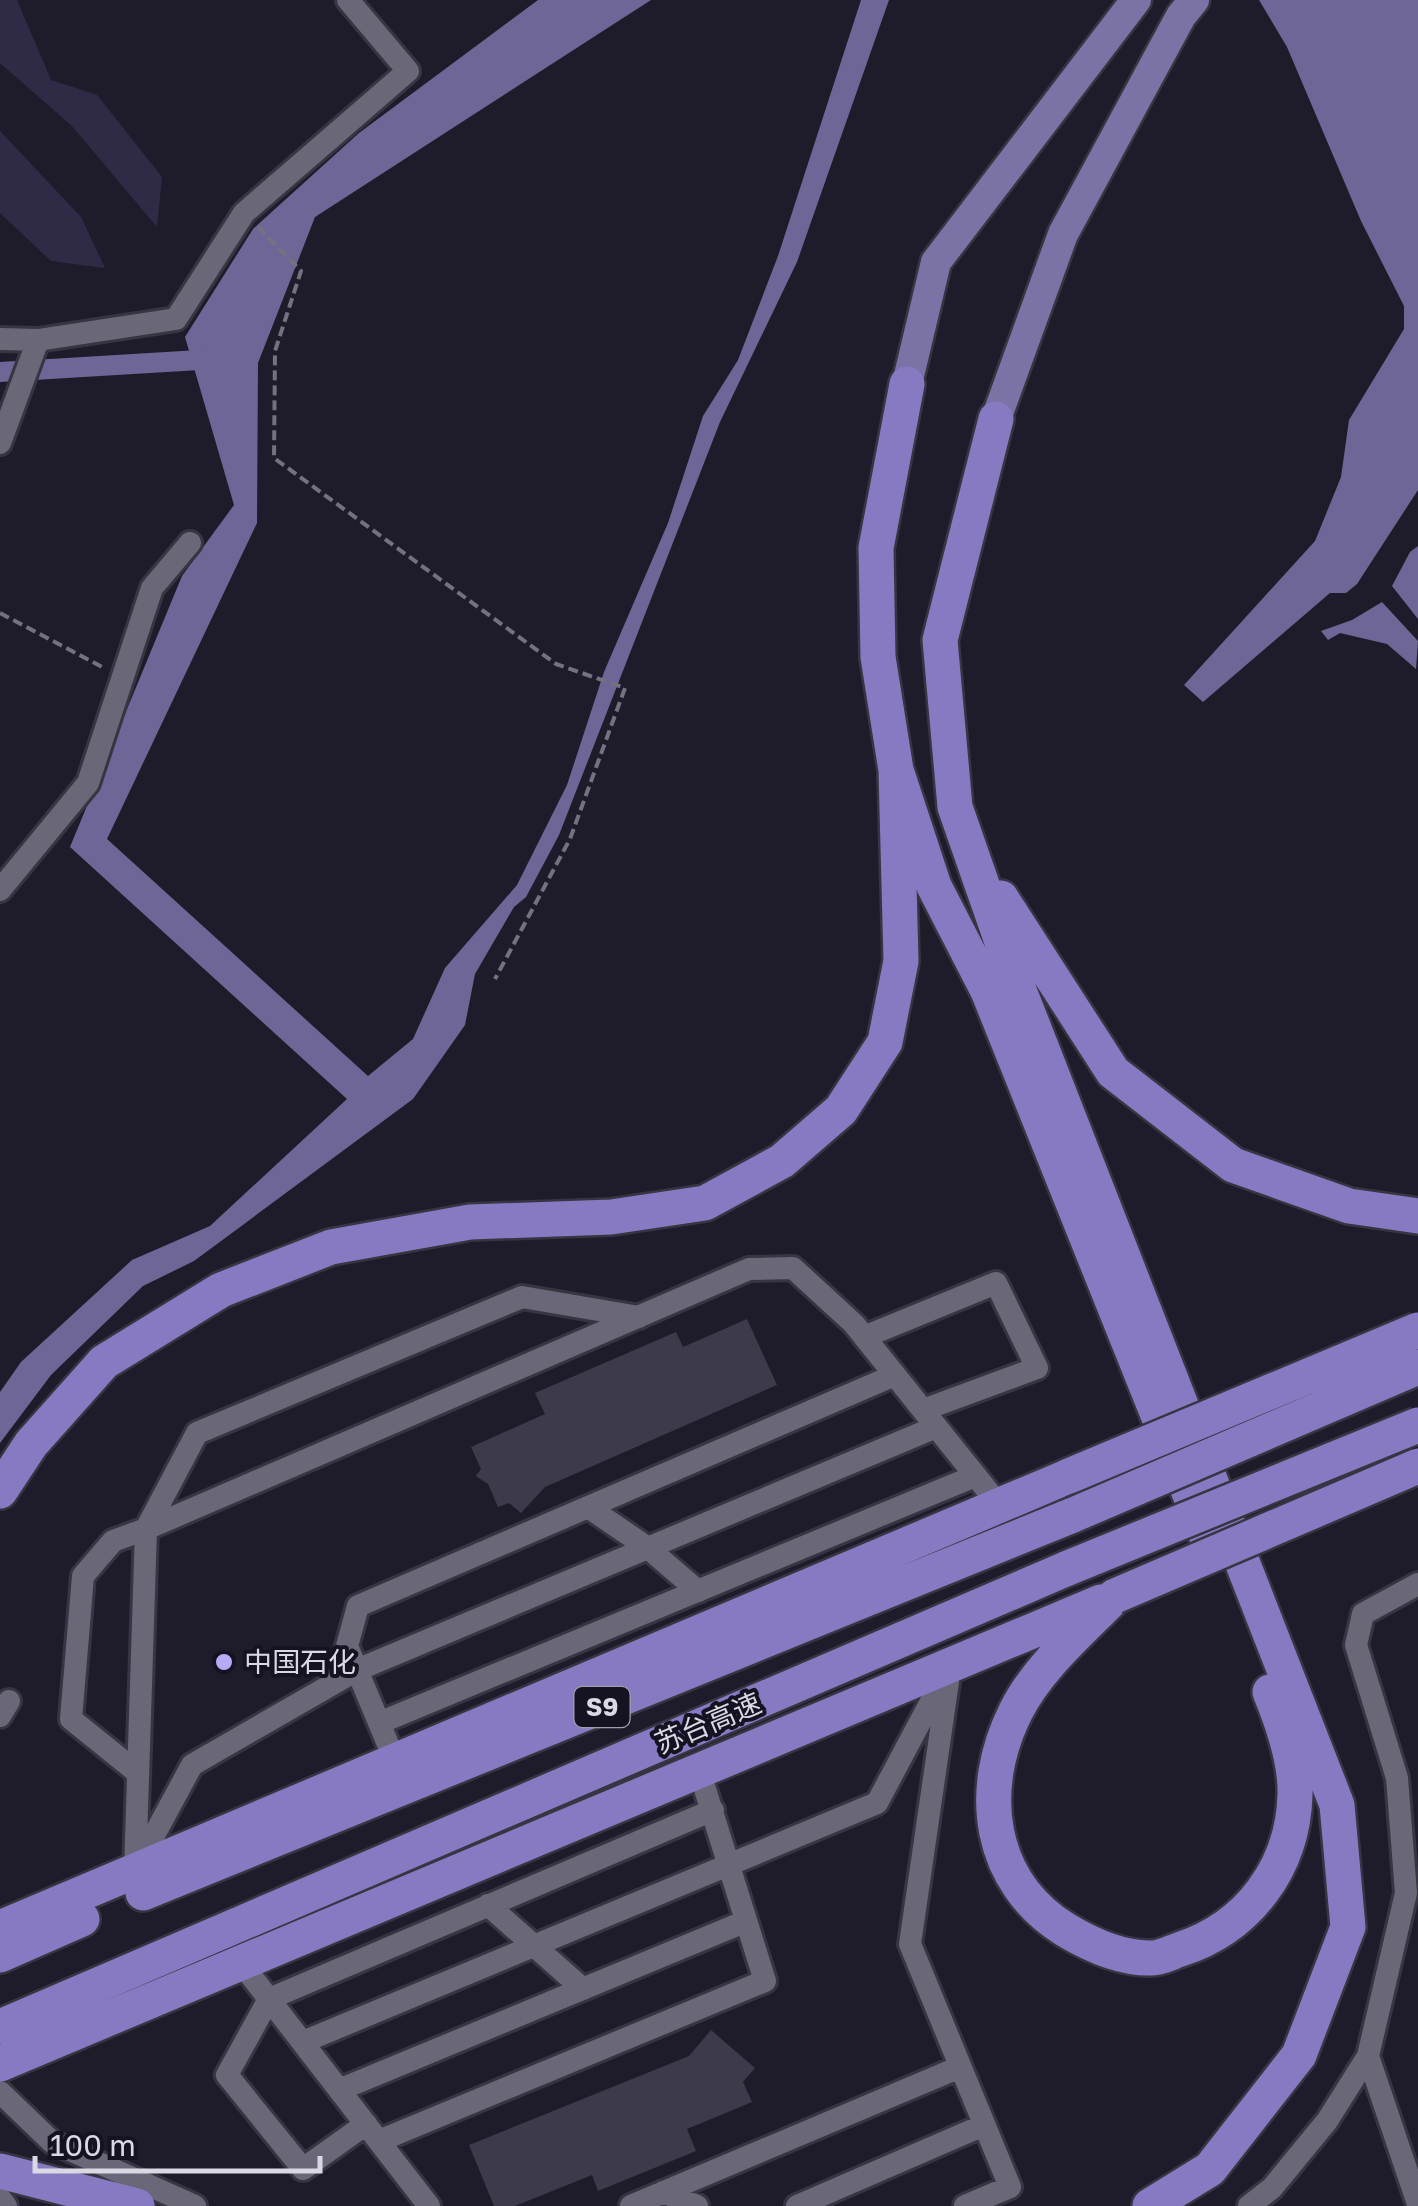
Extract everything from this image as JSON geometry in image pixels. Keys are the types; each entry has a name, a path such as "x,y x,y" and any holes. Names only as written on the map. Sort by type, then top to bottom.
{"highway":[{"path":"0,1491 30,1444 104,1362 220,1290 330,1247 452,1225 611,1217 705,1204 782,1161 841,1110 885,1042 901,961 896,770 878,658 876,548 907,384"},
{"path":"996,418 940,640 955,807 1024,1003 1338,1804 1348,1927 1299,2055 1210,2169 1150,2206"},
{"path":"896,770 934,886 988,991 1280,1717 1295,1794 1284,1850 1260,1900 1215,1938 1154,1958 1093,1947 1039,1914 1009,1874 992,1822 995,1763 1018,1708 1061,1651 1116,1596"},
{"path":"969,846 1113,1072 1233,1164 1349,1206 1418,1216"},
{"path":"0,1928 129,1882 395,1761 1418,1330"},
{"name":"苏台高速","path":"0,1954 129,1882 1072,1515 1418,1368"},
{"name":"苏台高速","path":"0,2027 1068,1568 1418,1425"},
{"path":"0,2064 1418,1466"},
{"path":"0,2171 136,2206"}],"main road":[{"path":"907,384 936,262 1136,0"},
{"path":"996,418 1063,234 1181,16 1194,0"}],"street":[{"path":"0,339 38,340 176,320 244,213 408,71 348,0"},
{"path":"0,444 38,340"},
{"path":"0,890 88,783 152,588 190,544"},
{"path":"138,1773 72,1718 82,1576 113,1541 749,1269 793,1268 864,1337 1000,1506"},
{"path":"129,1882 192,1765 358,1670 648,1548 1037,1368 996,1283 864,1337"},
{"path":"129,1882 138,1773 146,1529 198,1433 522,1296 639,1317"},
{"path":"395,1761 348,1646 358,1606 895,1375"},
{"path":"379,1723 976,1476"},
{"path":"588,1507 648,1548 698,1591"},
{"path":"1248,2206 1272,2188 1326,2121 1368,2056 1406,1893 1397,1778 1356,1645 1363,1614 1418,1584"},
{"path":"302,2042 877,1803 950,1664"},
{"path":"950,1664 910,1944 1010,2187 965,2206"},
{"path":"699,1770 731,1864 744,1922 764,1981 372,2132 303,2169 227,2075 270,1999 712,1810"},
{"path":"488,1904 583,1989"},
{"path":"339,2090 744,1922"},
{"path":"242,1963 430,2206"},
{"path":"1368,2056 1418,2204"},
{"path":"631,2206 960,2067"},
{"path":"0,2092 52,2142 195,2206"},
{"path":"797,2206 984,2125"},
{"path":"663,2192 697,2206"},
{"path":"0,2198 6,2206"}],"path":[{"path":"244,213 300,271 275,351 274,458 556,664 625,688 570,839 494,980"},
{"path":"0,613 122,677"}],"shaded area":[{"path":"0,0 17,0 51,80 97,95 162,177 157,227 72,126 0,63"},
{"path":"538,0 651,0 315,217 258,363 257,523 107,839 368,1076 413,1039 445,968 517,885 567,785 604,672 668,523 703,416 738,360 778,256 861,0 889,0 797,262 720,422 559,835 526,897 514,907 475,974 465,1025 413,1099 194,1261 143,1286 51,1375 0,1443 0,1392 21,1362 132,1260 210,1226 347,1099 70,847 182,576 234,505 185,337 253,229 359,133"},
{"path":"1259,0 1418,0 1418,490 1357,584 1346,593 1330,593 1203,702 1184,685 1315,541 1341,477 1349,420 1404,329 1404,306 1361,221 1287,47"},
{"path":"0,131 81,217 105,268 51,261 0,213"},
{"path":"1418,546 1418,619 1392,586 1410,552"},
{"path":"1382,602 1418,641 1416,669 1387,644 1340,633 1328,640 1321,631 1352,620"}],"building":[{"path":"747,1319 777,1385 545,1487 521,1513 509,1503 498,1507 488,1484 476,1476 481,1469 471,1447 545,1414 535,1393 676,1332 683,1347"},
{"path":"711,2030 755,2068 743,2082 752,2102 687,2129 696,2151 598,2191 592,2175 515,2206 494,2206 469,2145 689,2056"}],"waterway":[{"path":"0,372 216,359"}],"place":[{"name":"中国石化","path":"224,1662"}]}
